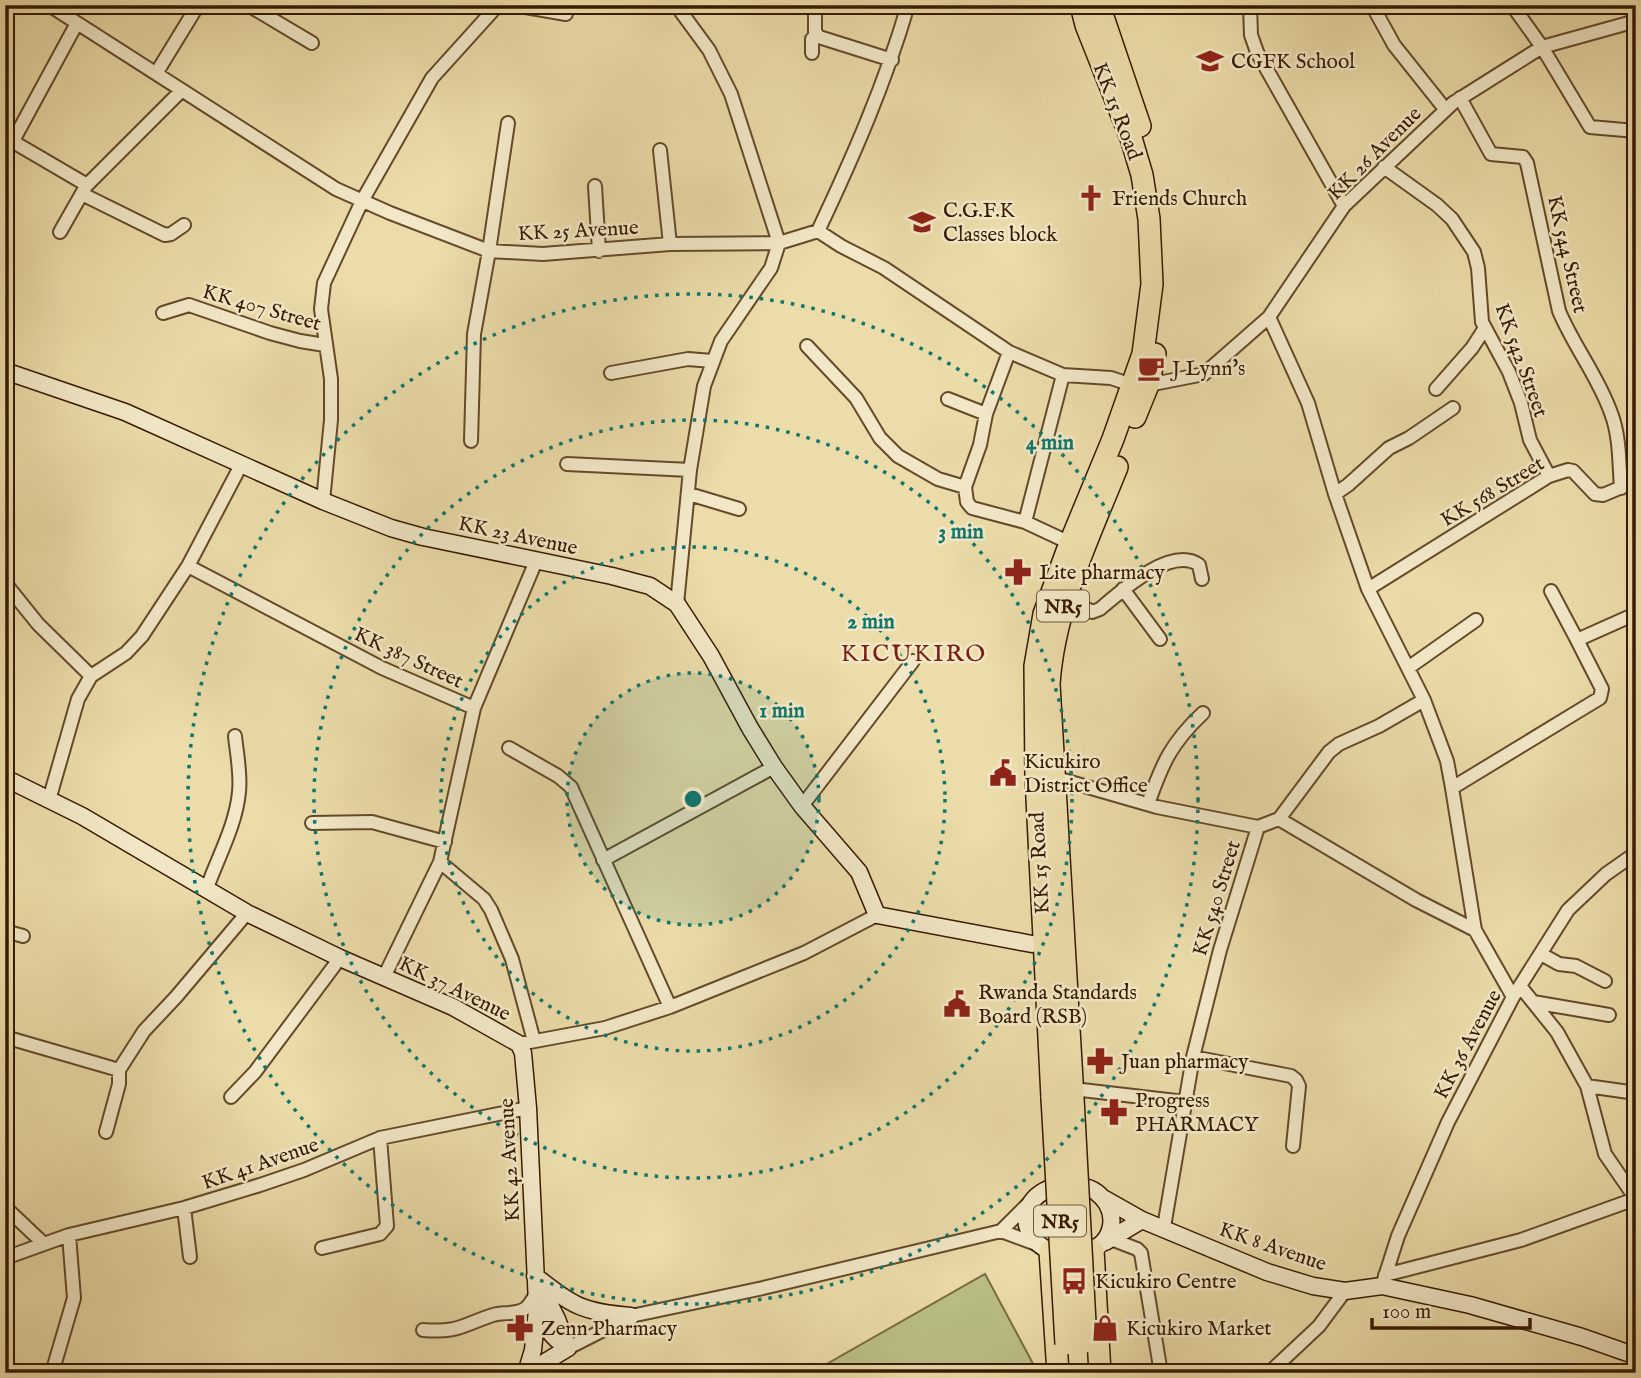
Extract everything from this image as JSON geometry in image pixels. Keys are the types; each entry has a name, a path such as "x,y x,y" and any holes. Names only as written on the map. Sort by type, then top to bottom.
{"highway":[{"name":"KK 15 Road","path":"1068,1373 1076,1343 1069,1096 1051,889 1035,765 1035,666 1044,614 1070,543 1113,439 1140,385 1153,284 1149,219 1142,175 1131,138 1089,36 1081,5"},
{"name":"KK 15 Road","path":"1051,889 1053,777 1050,663 1066,596 1161,326 1164,284 1162,232 1152,172 1142,132 1099,5"},
{"path":"1041,1192 1030,918 1051,889"},
{"path":"1069,1096 1095,1193"},
{"path":"1100,1373 1103,1244"},
{"path":"1043,1248 1058,1373"},
{"name":"KK 15 Road","path":"1076,1343 1089,1373"}],"main road":[{"name":"KK 23 Avenue","path":"5,371 125,412 323,501 391,528 650,586 677,604 711,656 774,766 802,806 859,872 877,915"},
{"name":"KK 37 Avenue","path":"7,783 82,816 247,913 526,1043"},
{"path":"877,915 1032,944"},
{"name":"KK 42 Avenue","path":"526,1043 523,1053 537,1299 547,1330 568,1348"},
{"path":"1103,1244 1112,1220 1111,1210 1095,1193 1069,1185 1041,1192 1028,1209 1027,1220 1031,1237 1043,1248 1082,1254 1103,1244 1142,1220"},
{"name":"KK 8 Avenue","path":"1095,1193 1142,1220 1268,1272 1313,1286 1345,1291 1383,1280 1582,1337 1636,1356"},
{"path":"535,1276 571,1303 586,1310 631,1315"},
{"name":"KK 42 Avenue","path":"535,1276 568,1348"},
{"path":"527,1373 533,1350 537,1299"},
{"path":"527,1373 568,1348"}],"street":[{"name":"KK 25 Avenue","path":"49,5 336,189 489,251 543,254 670,243 779,243 818,231"},
{"path":"157,72 197,5"},
{"path":"248,5 312,43"},
{"name":"KK 407 Street","path":"163,313 189,305 270,333 325,345 321,309 324,283 362,201 432,78 498,5"},
{"path":"514,5 566,14"},
{"path":"676,5 709,50 731,94 779,243 771,268 727,331 712,361 700,408 690,470 677,604"},
{"path":"815,5 817,35"},
{"path":"908,5 892,60 855,152 818,231 884,268 1009,352 1063,374 1111,378 1140,385"},
{"path":"1250,5 1251,35 1257,52 1344,206"},
{"path":"1372,5 1394,45 1445,109"},
{"path":"1512,5 1542,47 1590,127 1636,131"},
{"name":"KK 26 Avenue","path":"1140,385 1204,374 1269,317 1344,206 1445,109 1542,47 1636,20"},
{"path":"77,23 9,139 85,190 165,235 184,225"},
{"path":"812,53 812,39 817,35"},
{"path":"817,35 892,60"},
{"path":"60,232 85,190 181,91"},
{"name":"KK 544 Street","path":"1460,98 1491,154 1523,157 1527,163 1559,311 1567,331 1598,380 1612,415 1621,488"},
{"path":"471,441 474,334 508,123"},
{"path":"660,150 670,243"},
{"name":"KK 542 Street","path":"1384,167 1452,219 1474,252 1485,328 1509,372 1521,403 1530,440 1549,477"},
{"path":"594,186 599,251"},
{"path":"1269,317 1308,403 1335,494 1368,589 1424,700 1447,761 1475,930 1517,992 1533,1002 1557,1032 1587,1086 1605,1154 1635,1199 1521,1240 1383,1280"},
{"path":"1436,389 1472,348 1485,328"},
{"path":"323,501 331,419 331,379 325,345"},
{"path":"807,346 856,398 880,438 898,456 938,479 965,487"},
{"path":"1009,352 986,414 980,445 965,487 967,502 972,508 1025,522 1070,543"},
{"path":"611,373 688,359 712,361"},
{"path":"1025,522 1063,374"},
{"path":"948,399 986,414"},
{"path":"1335,494 1389,448 1409,438 1453,408"},
{"path":"568,464 690,470"},
{"path":"49,800 78,699 91,676 126,653 142,636 188,566 241,465"},
{"name":"KK 568 Street","path":"1368,589 1549,477 1567,470 1573,471 1595,494 1602,495 1636,481"},
{"path":"689,494 738,509"},
{"name":"KK 387 Street","path":"188,566 382,668 474,708 536,561"},
{"path":"1066,596 1092,612 1100,609 1142,574 1178,561 1193,561 1199,565 1202,579"},
{"path":"9,588 38,625 91,676"},
{"path":"1123,589 1160,639"},
{"path":"1452,788 1600,698 1602,690 1551,591"},
{"path":"1577,640 1633,615"},
{"path":"1408,668 1476,620"},
{"path":"802,806 913,661"},
{"path":"1424,700 1379,726 1339,744 1329,752 1279,819 1416,900 1475,930"},
{"path":"384,976 440,863 474,708"},
{"path":"1148,804 1166,755 1182,733 1203,713"},
{"path":"207,888 233,818 239,792 239,764 234,736"},
{"path":"509,748 558,776 571,787 670,1007"},
{"path":"603,860 774,766"},
{"path":"1053,777 1148,804 1258,827"},
{"name":"KK 540 Street","path":"1164,1227 1193,1057 1220,950 1258,827 1279,819"},
{"path":"312,823 372,822 445,842"},
{"name":"KK 36 Avenue","path":"1383,1280 1398,1236 1448,1122 1517,992 1568,910 1606,874 1636,853"},
{"path":"440,863 484,899 491,910 512,959 526,1043 604,1028 670,1007 804,953 877,915"},
{"path":"106,1132 119,1084 119,1070 144,1031 247,913"},
{"path":"5,931 23,936"},
{"path":"1541,954 1559,964 1576,966 1605,981"},
{"path":"231,1097 255,1072 340,958"},
{"path":"1533,1002 1609,1015"},
{"path":"5,1037 119,1070"},
{"path":"1193,1057 1291,1076 1296,1080 1298,1086 1293,1146"},
{"path":"1587,1086 1636,1093"},
{"path":"1069,1096 1185,1102"},
{"name":"KK 41 Avenue","path":"5,1258 43,1242 184,1208 304,1170 380,1138 527,1108"},
{"path":"322,1248 380,1234 387,1226 380,1138"},
{"path":"568,1348 631,1315 763,1288 1001,1231 1041,1192"},
{"path":"5,1207 43,1242"},
{"path":"184,1208 190,1257"},
{"path":"1001,1231 1043,1248"},
{"path":"52,1373 74,1298 68,1235"},
{"path":"1103,1244 1137,1249 1141,1253 1161,1373"},
{"path":"1269,1373 1319,1326 1345,1291"},
{"path":"423,1330 453,1330 495,1314 518,1311 537,1299"},
{"path":"1633,1373 1636,1365"}],"green space":[{"path":"985,1274 1038,1373 811,1373"}],"place":[{"name":"CGFK School","path":"1210,61"},
{"name":"Friends Church","path":"1091,198"},
{"name":"C.G.F.K Classes block","path":"922,222"},
{"name":"J Lynn's","path":"1151,368"},
{"name":"Lite pharmacy","path":"1018,572"},
{"name":"Kicukiro District Office","path":"1003,773"},
{"name":"Rwanda Standards Board (RSB)","path":"957,1004"},
{"name":"Juan pharmacy","path":"1100,1061"},
{"name":"Progress PHARMACY","path":"1114,1112"},
{"name":"Kicukiro Centre","path":"1074,1281"},
{"name":"Zenn Pharmacy","path":"520,1328"},
{"name":"Kicukiro Market","path":"1105,1328"}],"district":[{"name":"KICUKIRO","path":"914,653"}]}
